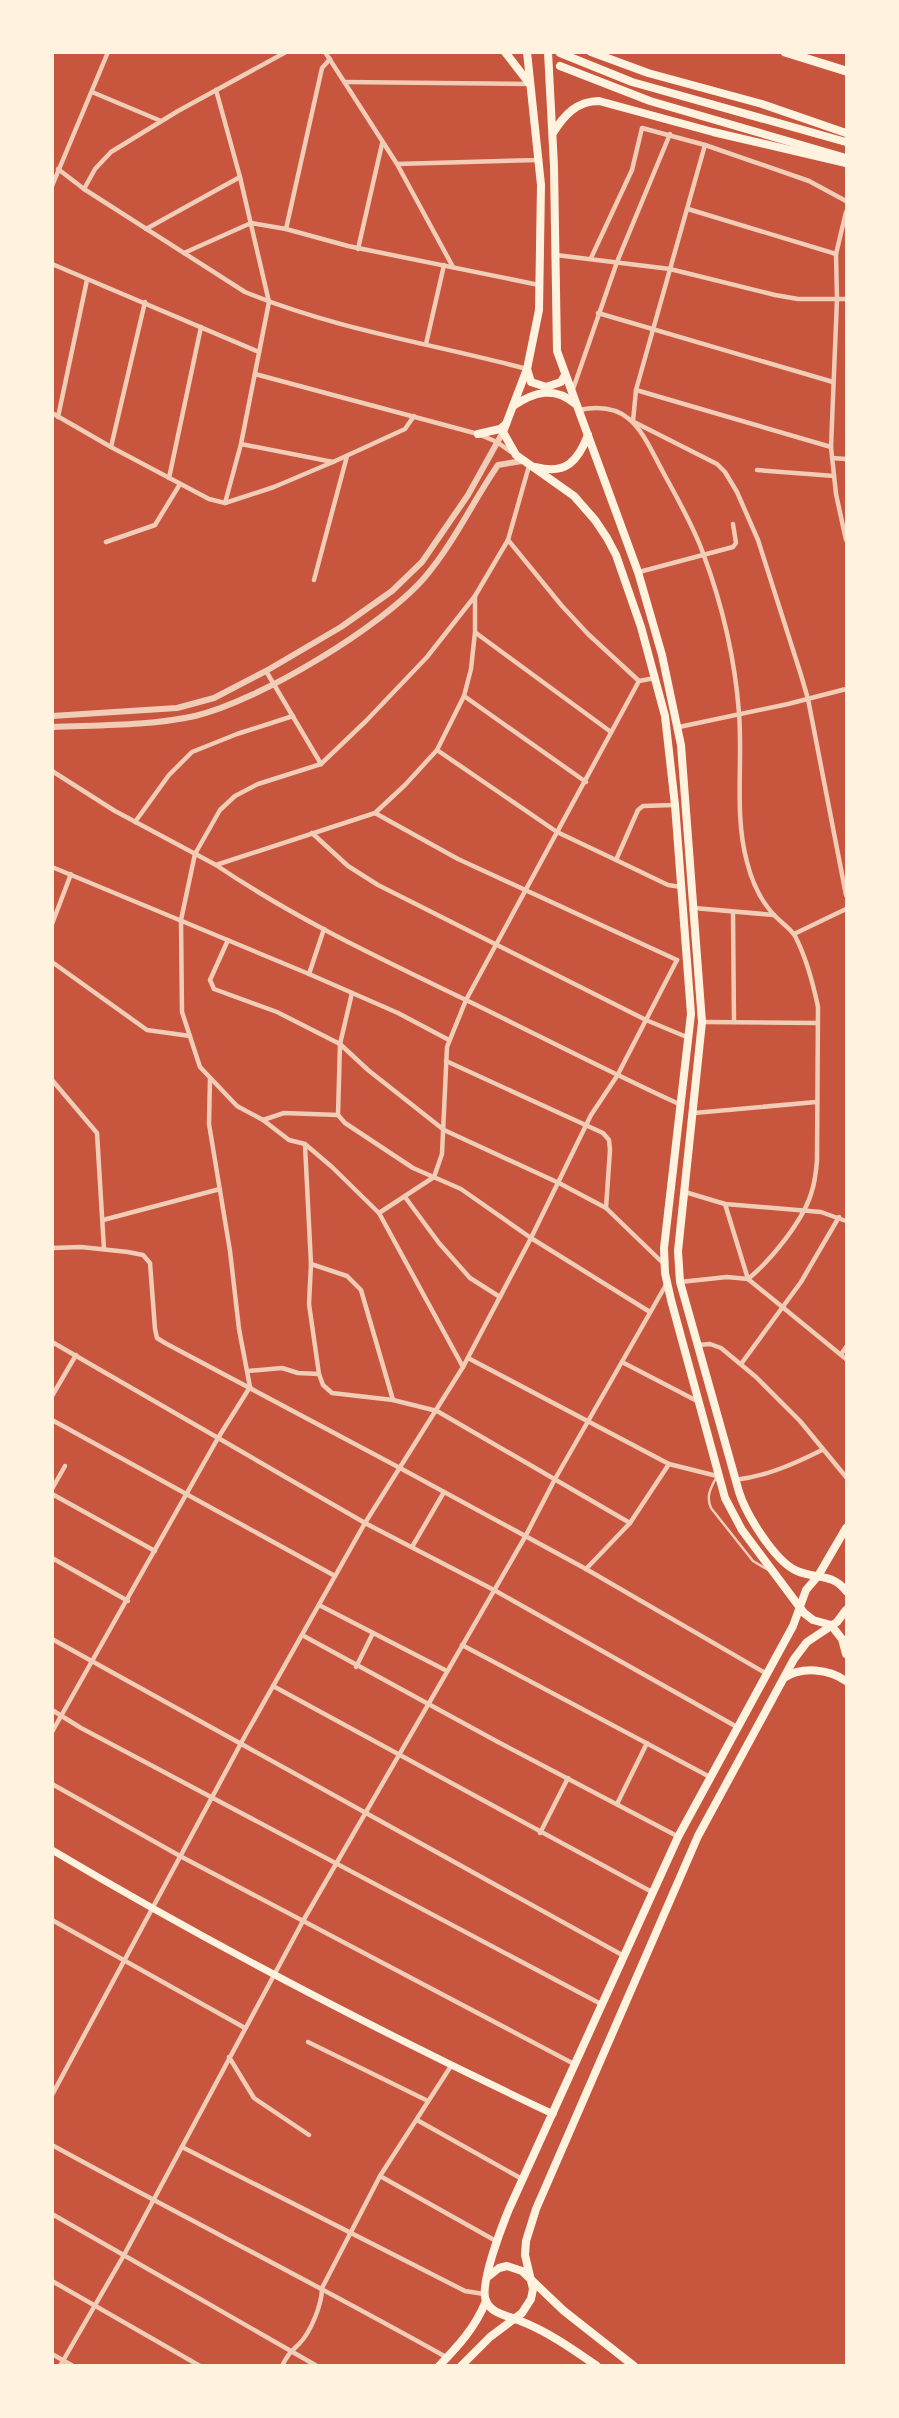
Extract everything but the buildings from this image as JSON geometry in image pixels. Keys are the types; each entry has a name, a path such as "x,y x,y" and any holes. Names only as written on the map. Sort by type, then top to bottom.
{"highway":[{"path":"785,52 846,71"}],"main road":[{"path":"505,52 530,84"},
{"path":"527,52 540,160 540,285 537,321 527,369 505,428 522,460 574,496 607,538 627,584 656,677 667,726 682,887 682,959 691,1014 666,1224 664,1264 667,1283 717,1476 734,1517 801,1607 813,1620 831,1625 842,1639 846,1654"},
{"path":"548,52 553,133 556,346 638,572 679,727 702,1022 678,1251 680,1282 735,1480 747,1511 780,1559 789,1567 800,1573 831,1578 846,1591"},
{"path":"591,52 648,73 774,107 846,133"},
{"path":"560,53 632,82 846,142"},
{"path":"560,66 650,101 846,160"},
{"path":"553,133 560,121 578,105 599,101 690,126 846,160"},
{"path":"527,369 531,382 546,387 561,382 565,375"},
{"path":"513,406 531,394 544,392 560,394 578,408"},
{"path":"478,434 505,428"},
{"path":"522,460 554,470 568,466 579,455 589,435"},
{"path":"717,1476 735,1480"},
{"path":"439,2365 474,2326 485,2297 497,2241 678,1837 767,1674 801,1607 806,1590 818,1576 846,1528"},
{"path":"461,2365 490,2337 522,2313 531,2298 533,2289 525,2255 526,2241 536,2209 698,1836 781,1680 801,1649 844,1616 846,1610"},
{"path":"781,1680 799,1671 814,1671 839,1676 846,1681"},
{"path":"52,1850 273,1976 553,2114"},
{"path":"487,2278 499,2268 507,2266 522,2271 565,2311 634,2365"},
{"path":"485,2297 495,2312 542,2330 597,2365"}],"street":[{"path":"52,186 108,52"},
{"path":"84,189 95,169 111,152 286,52"},
{"path":"325,52 397,164 453,267"},
{"path":"286,229 322,68 330,59"},
{"path":"346,82 530,84"},
{"path":"216,90 240,177 269,302 241,444 225,503"},
{"path":"91,92 162,121"},
{"path":"591,258 632,170 642,128 705,145 809,181 846,201"},
{"path":"572,393 617,262 670,134"},
{"path":"358,248 382,144"},
{"path":"705,145 632,408 633,422 656,459 704,555 719,601 730,648 740,715 742,836 747,862 760,895 774,915 794,934 818,1007 817,1160 811,1197 772,1257 748,1279"},
{"path":"397,164 540,160"},
{"path":"58,169 84,189 244,292 269,302 363,329 527,369"},
{"path":"146,229 240,177"},
{"path":"688,209 836,254"},
{"path":"846,212 836,254 837,299 831,447 846,540"},
{"path":"184,253 251,223 540,285"},
{"path":"555,255 670,270 799,299 846,299"},
{"path":"52,264 259,352"},
{"path":"426,344 444,265"},
{"path":"58,417 87,280"},
{"path":"111,447 145,302"},
{"path":"598,313 833,382"},
{"path":"169,478 201,327"},
{"path":"255,373 478,434 497,442 522,460"},
{"path":"636,390 831,447"},
{"path":"578,408 597,406 621,412 633,422 705,457 725,472 737,492 758,540 808,699 846,895"},
{"path":"52,413 180,484 209,499 225,503 333,463 405,429 414,416"},
{"path":"52,716 177,708 214,698 341,627 411,575 468,495 505,428"},
{"path":"241,444 333,463"},
{"path":"314,580 347,456"},
{"path":"832,458 846,459"},
{"path":"463,1367 379,1213 305,1144 289,1140 263,1120 237,1106 200,1066 182,1012 181,920 195,854 220,810 235,796 258,785 321,764 427,657 475,596 508,540 522,460"},
{"path":"52,727 172,720 221,708 274,684 382,616 410,593 440,557 498,465 522,460"},
{"path":"757,470 834,475"},
{"path":"106,542 155,525 180,484"},
{"path":"638,572 733,547 736,543 733,524"},
{"path":"508,540 587,634 639,681"},
{"path":"216,865 375,813 405,785 437,750 464,696 471,669 475,596"},
{"path":"475,632 611,732"},
{"path":"266,671 321,764"},
{"path":"379,1213 434,1177 442,1154 449,1040 466,1000 639,681 656,677"},
{"path":"679,727 846,689"},
{"path":"464,696 586,782"},
{"path":"135,822 169,775 192,752 293,716"},
{"path":"437,750 557,832 668,885 682,887"},
{"path":"52,771 135,822 216,865 263,897 617,1076 680,1105"},
{"path":"616,860 638,810 643,806 675,805"},
{"path":"52,2095 241,1743 335,1576 463,1367 559,1183 586,1125 617,1076 682,959 458,859 375,813"},
{"path":"311,833 348,866 378,885 646,1020 689,1038"},
{"path":"52,867 309,974 398,1013 449,1040"},
{"path":"52,924 71,874"},
{"path":"694,908 774,915"},
{"path":"794,934 846,909"},
{"path":"733,913 734,1022"},
{"path":"309,974 324,929"},
{"path":"228,940 210,980 214,989 277,1012 340,1044 368,1070 444,1130 559,1183 606,1208 664,1264"},
{"path":"52,962 147,1030 190,1036"},
{"path":"352,993 340,1044 338,1115 345,1123 413,1168 461,1189 531,1238 650,1312"},
{"path":"702,1022 818,1023"},
{"path":"446,1061 603,1133 608,1140 606,1208"},
{"path":"52,1732 218,1437 250,1387 209,1124 210,1077"},
{"path":"52,1080 97,1133 104,1249"},
{"path":"693,1113 816,1102"},
{"path":"263,1120 284,1113 338,1115"},
{"path":"305,1144 312,1264 309,1304 323,1385 332,1393 393,1400 438,1411 630,1523"},
{"path":"103,1220 220,1189"},
{"path":"685,1192 725,1204 821,1212 846,1221"},
{"path":"405,1197 439,1244 470,1278 500,1297"},
{"path":"725,1204 748,1279"},
{"path":"741,1364 784,1307 839,1217"},
{"path":"52,1248 80,1247 143,1255 150,1263 157,1338 586,1569 767,1674"},
{"path":"312,1264 347,1276 361,1290 393,1400"},
{"path":"680,1282 727,1277 748,1279 842,1353 846,1359"},
{"path":"62,2363 154,2201 303,1921 525,1537 555,1479 667,1283"},
{"path":"52,1342 365,1523 494,1590 737,1727"},
{"path":"697,1345 710,1344 721,1348 773,1392 846,1477"},
{"path":"842,1353 846,1347"},
{"path":"52,1396 76,1355"},
{"path":"468,1357 669,1464 717,1476"},
{"path":"622,1362 699,1402"},
{"path":"248,1371 282,1368 298,1373 319,1374"},
{"path":"52,1420 335,1576"},
{"path":"735,1480 788,1467 822,1450"},
{"path":"586,1569 630,1523 669,1464"},
{"path":"52,1489 65,1466"},
{"path":"412,1547 444,1492"},
{"path":"52,1494 155,1551"},
{"path":"52,1558 128,1601"},
{"path":"319,1605 447,1671"},
{"path":"356,1667 373,1633"},
{"path":"302,1635 356,1667 429,1703 678,1837"},
{"path":"52,1639 624,1956"},
{"path":"462,1646 710,1777"},
{"path":"273,1686 653,1893"},
{"path":"52,1710 603,2006"},
{"path":"617,1804 647,1743"},
{"path":"540,1833 568,1778"},
{"path":"52,1784 180,1856 576,2065"},
{"path":"52,1920 245,2028"},
{"path":"309,2042 428,2101"},
{"path":"229,2057 254,2098 309,2135"},
{"path":"282,2365 290,2351 301,2343 322,2302 322,2288 380,2176 451,2066"},
{"path":"417,2120 523,2180"},
{"path":"52,2145 447,2357"},
{"path":"182,2147 465,2291 485,2297"},
{"path":"380,2176 497,2241"},
{"path":"52,2214 317,2365"},
{"path":"52,2281 201,2365"},
{"path":"52,2354 62,2363 73,2365"}],"lane":[{"path":"717,1476 708,1495 711,1508 753,1560 774,1574"}]}
